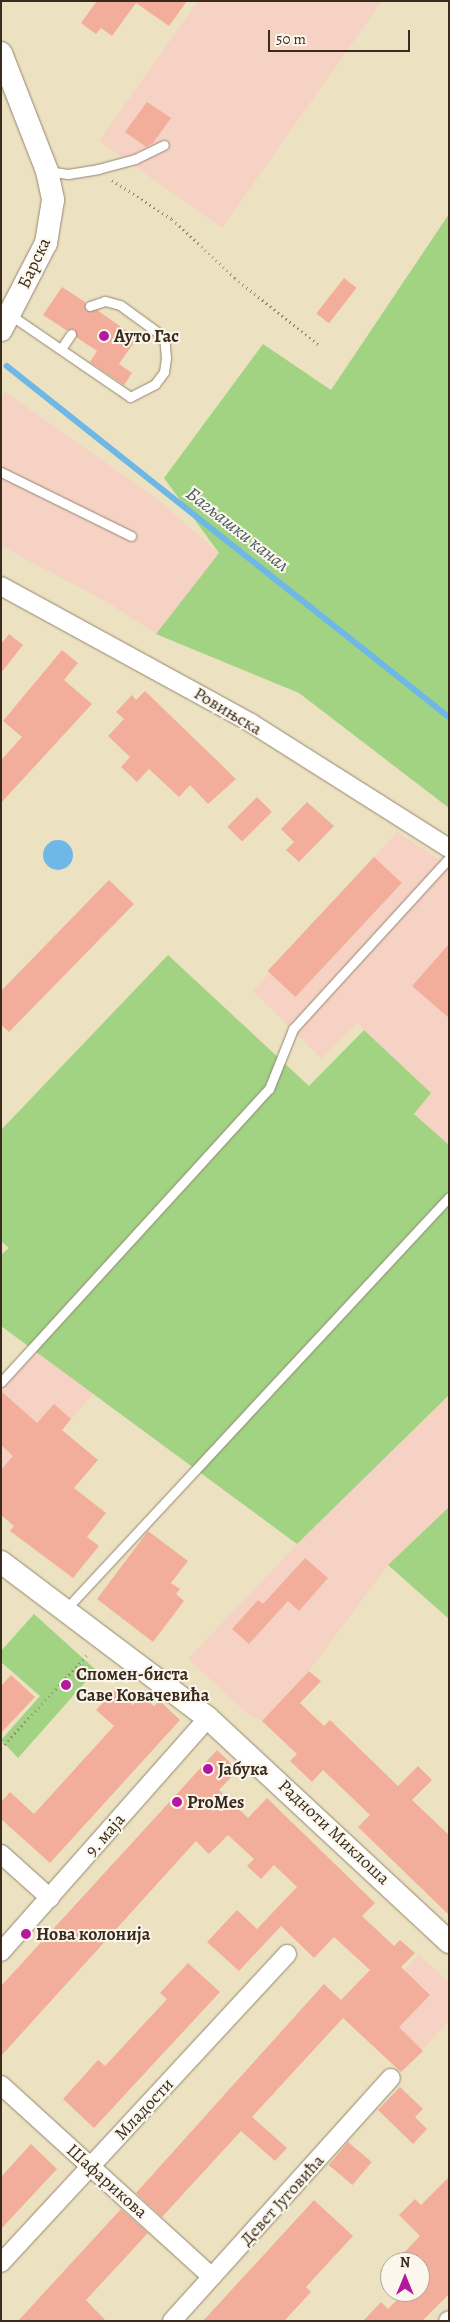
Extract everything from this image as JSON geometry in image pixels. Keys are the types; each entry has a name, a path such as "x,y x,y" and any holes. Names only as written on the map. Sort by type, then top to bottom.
{"street":[{"name":"Барска","path":"1,53 45,168 53,200 49,234 5,322"},
{"name":"Ровињска","path":"1,586 251,723 449,848"},
{"name":"Радноти Миклоша","path":"1,1562 208,1718 449,1942"},
{"name":"9. маја","path":"1,1952 208,1718"},
{"path":"1,1854 50,1898"},
{"name":"Младости","path":"1,2264 287,1954"},
{"name":"Девет Југовића","path":"172,2321 391,2078"},
{"name":"Шафарикова","path":"1,2085 212,2278"}],"lane":[{"path":"45,168 68,174 98,170 135,159 164,144"},
{"path":"5,322 61,349 130,397 155,384 164,372 167,346 164,337 120,304 105,301 90,306"},
{"path":"61,349 71,334"},
{"path":"1,472 131,536"},
{"path":"1,1382 269,1089 293,1029 449,858"},
{"path":"64,1610 449,1197"}],"path":[{"path":"98,170 172,219 234,278 320,346"},
{"path":"1,1748 102,1638"}],"shaded area":[{"path":"198,1 382,1 222,228 99,141"},
{"path":"5,392 156,498 219,553 156,634 107,602 1,546 1,399"},
{"path":"397,832 449,866 449,1145 414,1114 431,1093 357,1023 322,1059 253,991"},
{"path":"37,1343 95,1392 22,1476 1,1470 1,1385"},
{"path":"449,1395 449,1507 388,1565 309,1671 262,1721 249,1715 188,1659 297,1544"},
{"path":"419,1955 449,1982 449,2021 401,2072 352,2027"}],"green space":[{"path":"449,214 449,808 299,693 156,634 219,553 164,478 263,344 331,390"},
{"path":"168,955 309,1086 364,1030 431,1093 414,1114 449,1145 449,1395 297,1544 1,1326 1,1255 9,1248 1,1241 1,1130"},
{"path":"449,1507 449,1619 388,1565"},
{"path":"34,1614 96,1670 18,1758 1,1740 40,1696 1,1662 1,1651"}],"water":[{"path":"58,840 64,841 72,849 72,861 64,869 58,870 52,869 44,861 43,855 44,849 52,841"}],"building":[{"path":"97,1 187,1 169,26 136,3 112,36 101,28 96,34 81,23"},
{"path":"147,102 171,118 153,143 146,147 125,132"},
{"path":"344,278 357,288 329,323 316,313"},
{"name":"Ауто Гас","path":"62,287 85,302 86,311 97,310 137,338 119,364 132,373 124,385 90,362 97,351 76,337 75,329 66,330 43,315"},
{"path":"9,634 23,645 1,673 1,644"},
{"path":"62,650 78,663 64,680 92,704 1,803 1,760 22,737 3,721"},
{"path":"145,691 236,779 208,804 190,785 179,797 149,769 137,782 121,767 130,757 108,736 124,719 116,712 132,695 136,700"},
{"path":"257,797 272,812 242,842 227,827"},
{"path":"307,802 334,826 299,862 286,850 294,842 281,829"},
{"path":"374,857 402,883 295,997 268,971"},
{"path":"109,880 134,904 9,1032 1,1025 1,991"},
{"path":"449,944 449,1018 412,986"},
{"path":"1,1391 37,1423 54,1404 71,1419 62,1430 98,1460 74,1488 106,1513 87,1537 99,1546 73,1578 10,1531 14,1526 1,1515 1,1470 13,1456 1,1445"},
{"path":"148,1531 188,1561 171,1583 180,1589 176,1594 184,1601 153,1642 97,1599"},
{"path":"305,1558 328,1578 299,1611 288,1601 249,1644 232,1629 258,1600 263,1604"},
{"path":"309,1671 321,1681 300,1703 324,1726 330,1720 398,1786 418,1766 432,1780 412,1800 449,1835 449,1915 358,1827 370,1815 323,1770 312,1782 290,1761 297,1754 262,1721"},
{"path":"11,1675 35,1697 1,1733 1,1686"},
{"path":"115,1690 133,1705 142,1696 154,1706 159,1700 180,1720 50,1863 1,1819 1,1802 10,1792 34,1814 114,1726 96,1710"},
{"path":"217,1750 238,1770 219,1790 248,1818 267,1798 375,1903 362,1916 394,1946 400,1940 415,1953 401,1967 430,1995 399,2027 423,2051 401,2072 343,2018 252,2117 287,2148 275,2161 241,2131 162,2217 136,2193 324,1984 341,2000 370,1970 334,1937 314,1958 281,1926 239,1971 207,1942 237,1910 257,1929 297,1887 274,1865 261,1879 247,1866 254,1859 228,1835 209,1854 196,1841 1,2056 1,1986"},
{"path":"188,1963 220,1992 94,2128 63,2099 98,2060 105,2066 167,1999 160,1993"},
{"path":"400,2087 423,2109 415,2117 427,2129 413,2144 378,2110"},
{"path":"348,2142 372,2162 352,2185 329,2165"},
{"path":"31,2144 57,2169 1,2229 1,2177"},
{"path":"449,2177 449,2294 422,2321 363,2321 381,2302 388,2309 395,2302 430,2302 430,2252 405,2252 420,2236 399,2215 415,2199 421,2205"},
{"path":"314,2200 353,2236 306,2287 311,2292 284,2321 203,2321"},
{"path":"121,2209 148,2233 86,2300 106,2321 18,2321"}],"waterway":[{"name":"Багљашки канал","path":"7,366 449,717"}],"place":[{"name":"Ауто Гас","path":"104,336"},
{"name":"Спомен-биста Саве Ковачевића","path":"66,1685"},
{"name":"Јабука","path":"208,1769"},
{"name":"ProMes","path":"177,1802"},
{"name":"Нова колонија","path":"26,1934"}]}
